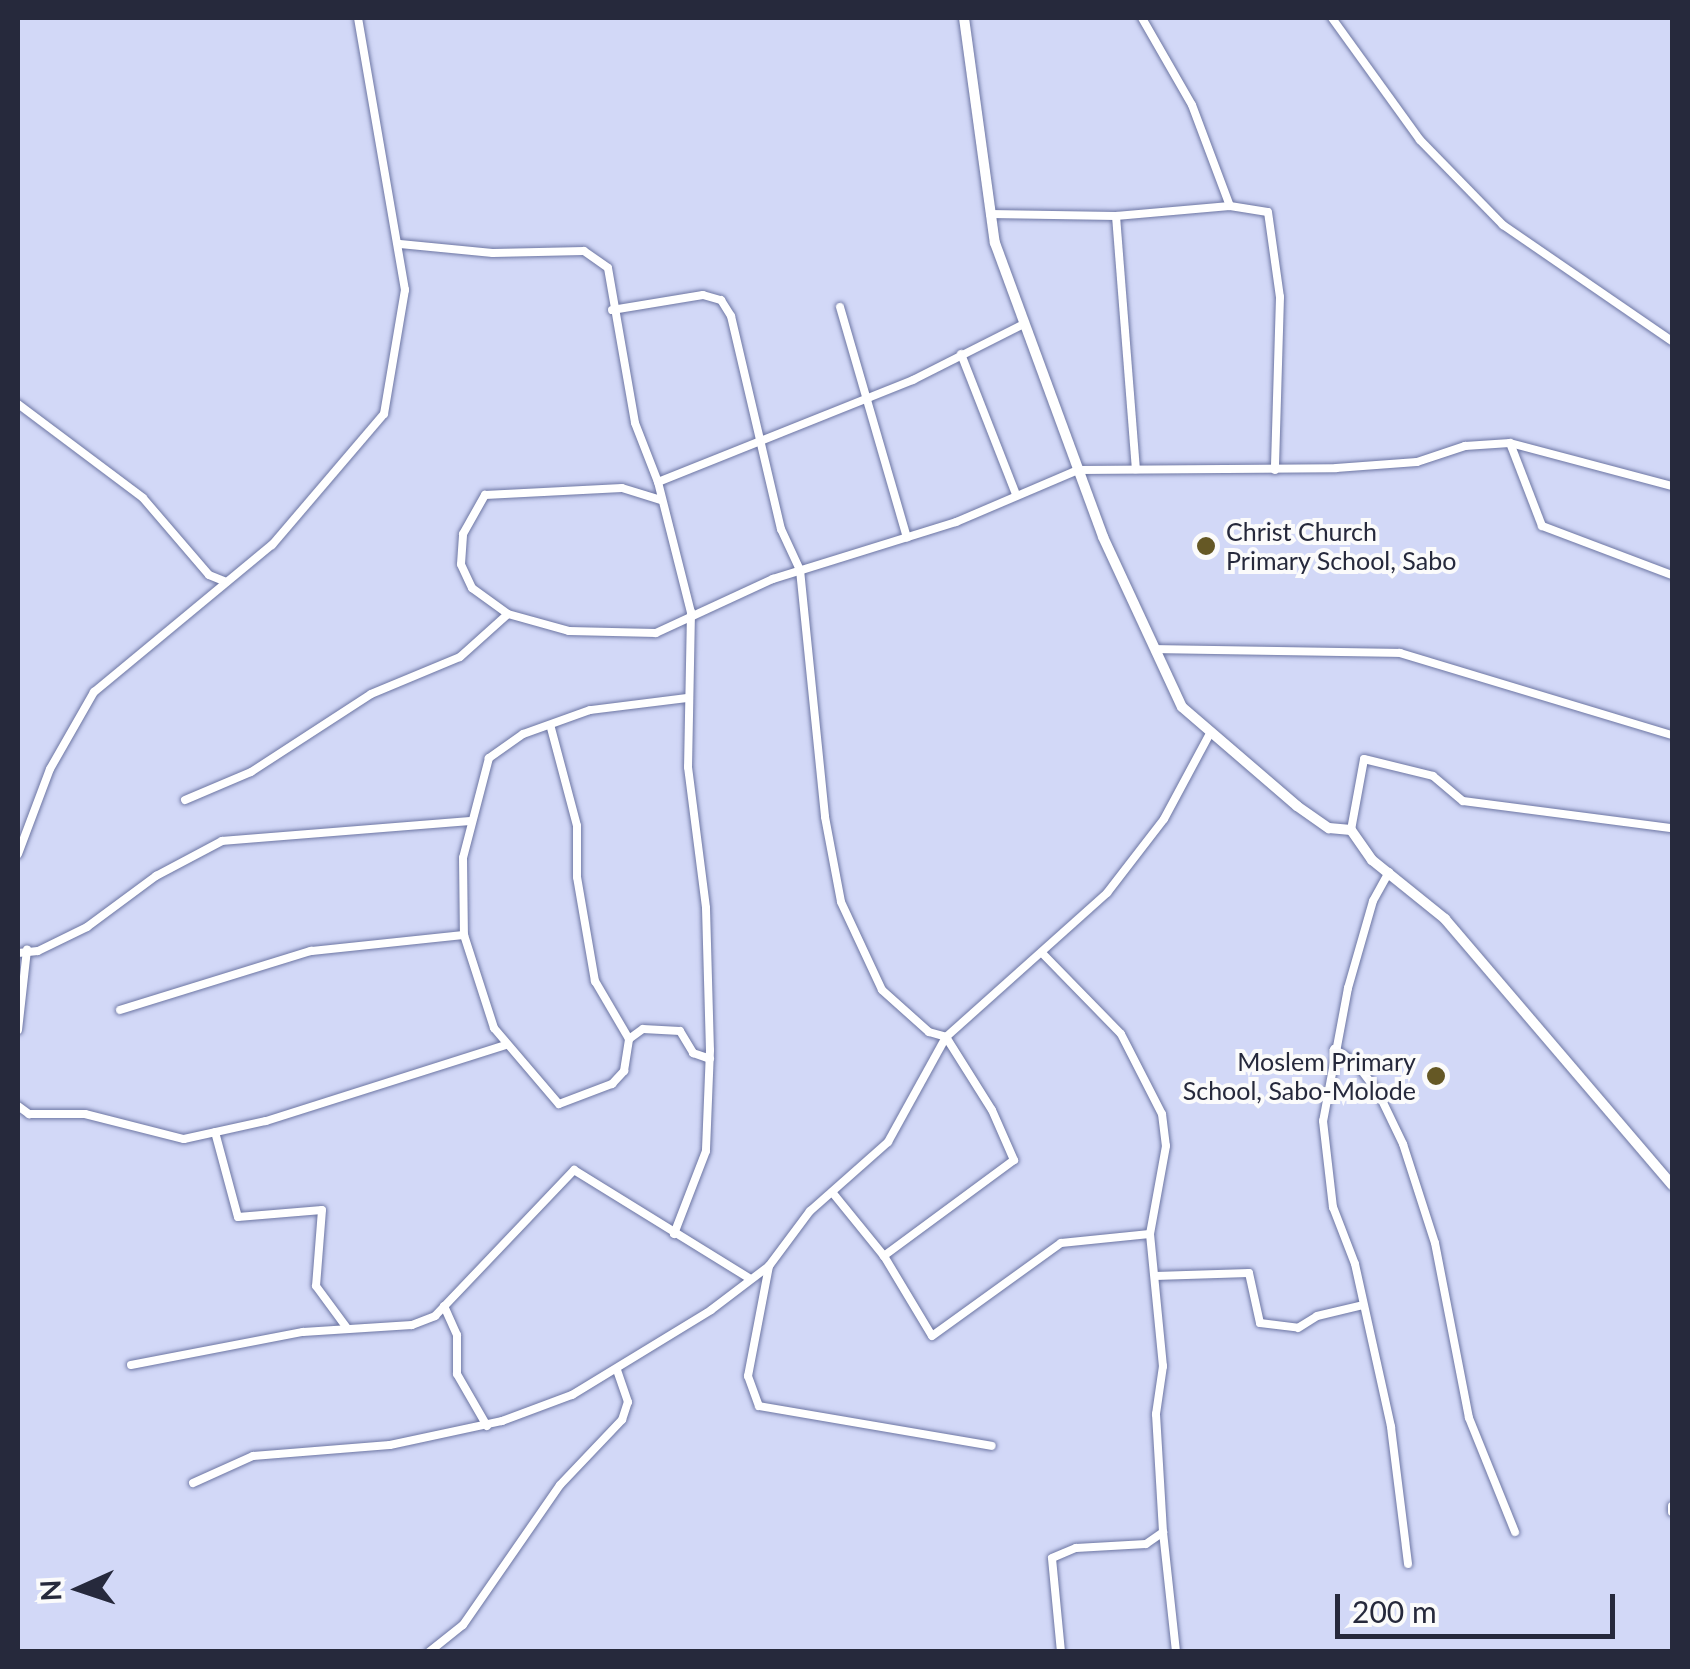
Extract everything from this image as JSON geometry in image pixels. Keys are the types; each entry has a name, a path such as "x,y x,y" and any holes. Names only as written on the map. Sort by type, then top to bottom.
{"street":[{"path":"18,854 50,769 94,692 289,528 384,414 405,318 400,244 381,176 358,18"},
{"path":"964,18 990,214 1024,324 1078,470 1182,707 1209,735 1329,828 1350,830 1389,872 1473,949 1672,1185"},
{"path":"1142,18 1192,105 1230,206"},
{"path":"1332,18 1420,140 1503,226 1672,341"},
{"path":"990,214 1116,216 1230,206 1268,212 1276,254 1275,470"},
{"path":"1116,216 1136,469"},
{"path":"400,244 493,253 584,251 608,268 612,310 635,422 658,482 690,612 690,803 710,962 710,1059 706,1151 674,1234"},
{"path":"612,310 703,294 721,300 781,529 800,570 825,818 841,902 882,990 930,1032 946,1037 992,1110 1014,1163 958,1196 884,1256"},
{"path":"840,307 907,537"},
{"path":"658,482 866,398 1024,324"},
{"path":"961,354 1016,494"},
{"path":"18,404 143,498 210,575 226,582"},
{"path":"1510,443 1542,526 1672,575"},
{"path":"661,500 622,488 484,495 464,534 460,564 472,588 508,614 547,628 656,633 690,612 800,570 907,537 1078,470 1275,470 1417,462 1465,446 1510,443 1672,486"},
{"path":"185,800 251,772 371,694 460,657 508,614"},
{"path":"1155,649 1400,653 1672,735"},
{"path":"551,728 577,826 577,877 595,981 629,1038 624,1070 615,1081 559,1104 528,1062 506,1046 474,978 464,935 469,821 489,758 523,734 551,728 608,704 687,698"},
{"path":"992,1446 759,1406 748,1376 769,1266 794,1229 888,1142 946,1037 1044,955 1107,893 1164,819 1209,735"},
{"path":"1350,830 1364,759 1433,776 1463,801 1672,828"},
{"path":"18,1030 22,951 87,926 156,876 222,842 469,821"},
{"path":"1389,872 1372,901 1334,1049 1324,1143 1333,1208 1363,1305 1391,1427 1408,1564"},
{"path":"120,1010 311,952 464,935"},
{"path":"1044,955 1121,1034 1162,1114 1166,1146 1150,1234 1163,1366 1156,1414 1163,1532 1176,1652"},
{"path":"629,1038 642,1029 680,1031 692,1054 710,1059"},
{"path":"18,1106 29,1114 85,1114 152,1135 184,1139 506,1046"},
{"path":"1334,1049 1356,1064 1378,1092 1403,1144 1435,1243 1469,1418 1515,1532"},
{"path":"215,1132 238,1217 322,1210 316,1286 347,1328"},
{"path":"131,1365 347,1328 412,1325 468,1288 574,1170 749,1278"},
{"path":"832,1192 884,1256 932,1336 1061,1243 1150,1234"},
{"path":"193,1483 253,1456 390,1445 486,1426 572,1395 616,1370 769,1266"},
{"path":"1155,1276 1249,1272 1260,1323 1298,1328 1317,1316 1363,1305"},
{"path":"444,1306 457,1335 457,1374 486,1426"},
{"path":"429,1652 463,1626 560,1485 622,1420 628,1402 616,1370"},
{"path":"1061,1652 1052,1558 1076,1548 1146,1544 1163,1532"}],"place":[{"name":"Christ Church Primary School, Sabo","path":"1206,546"},
{"name":"Moslem Primary School, Sabo-Molode","path":"1436,1076"}]}
